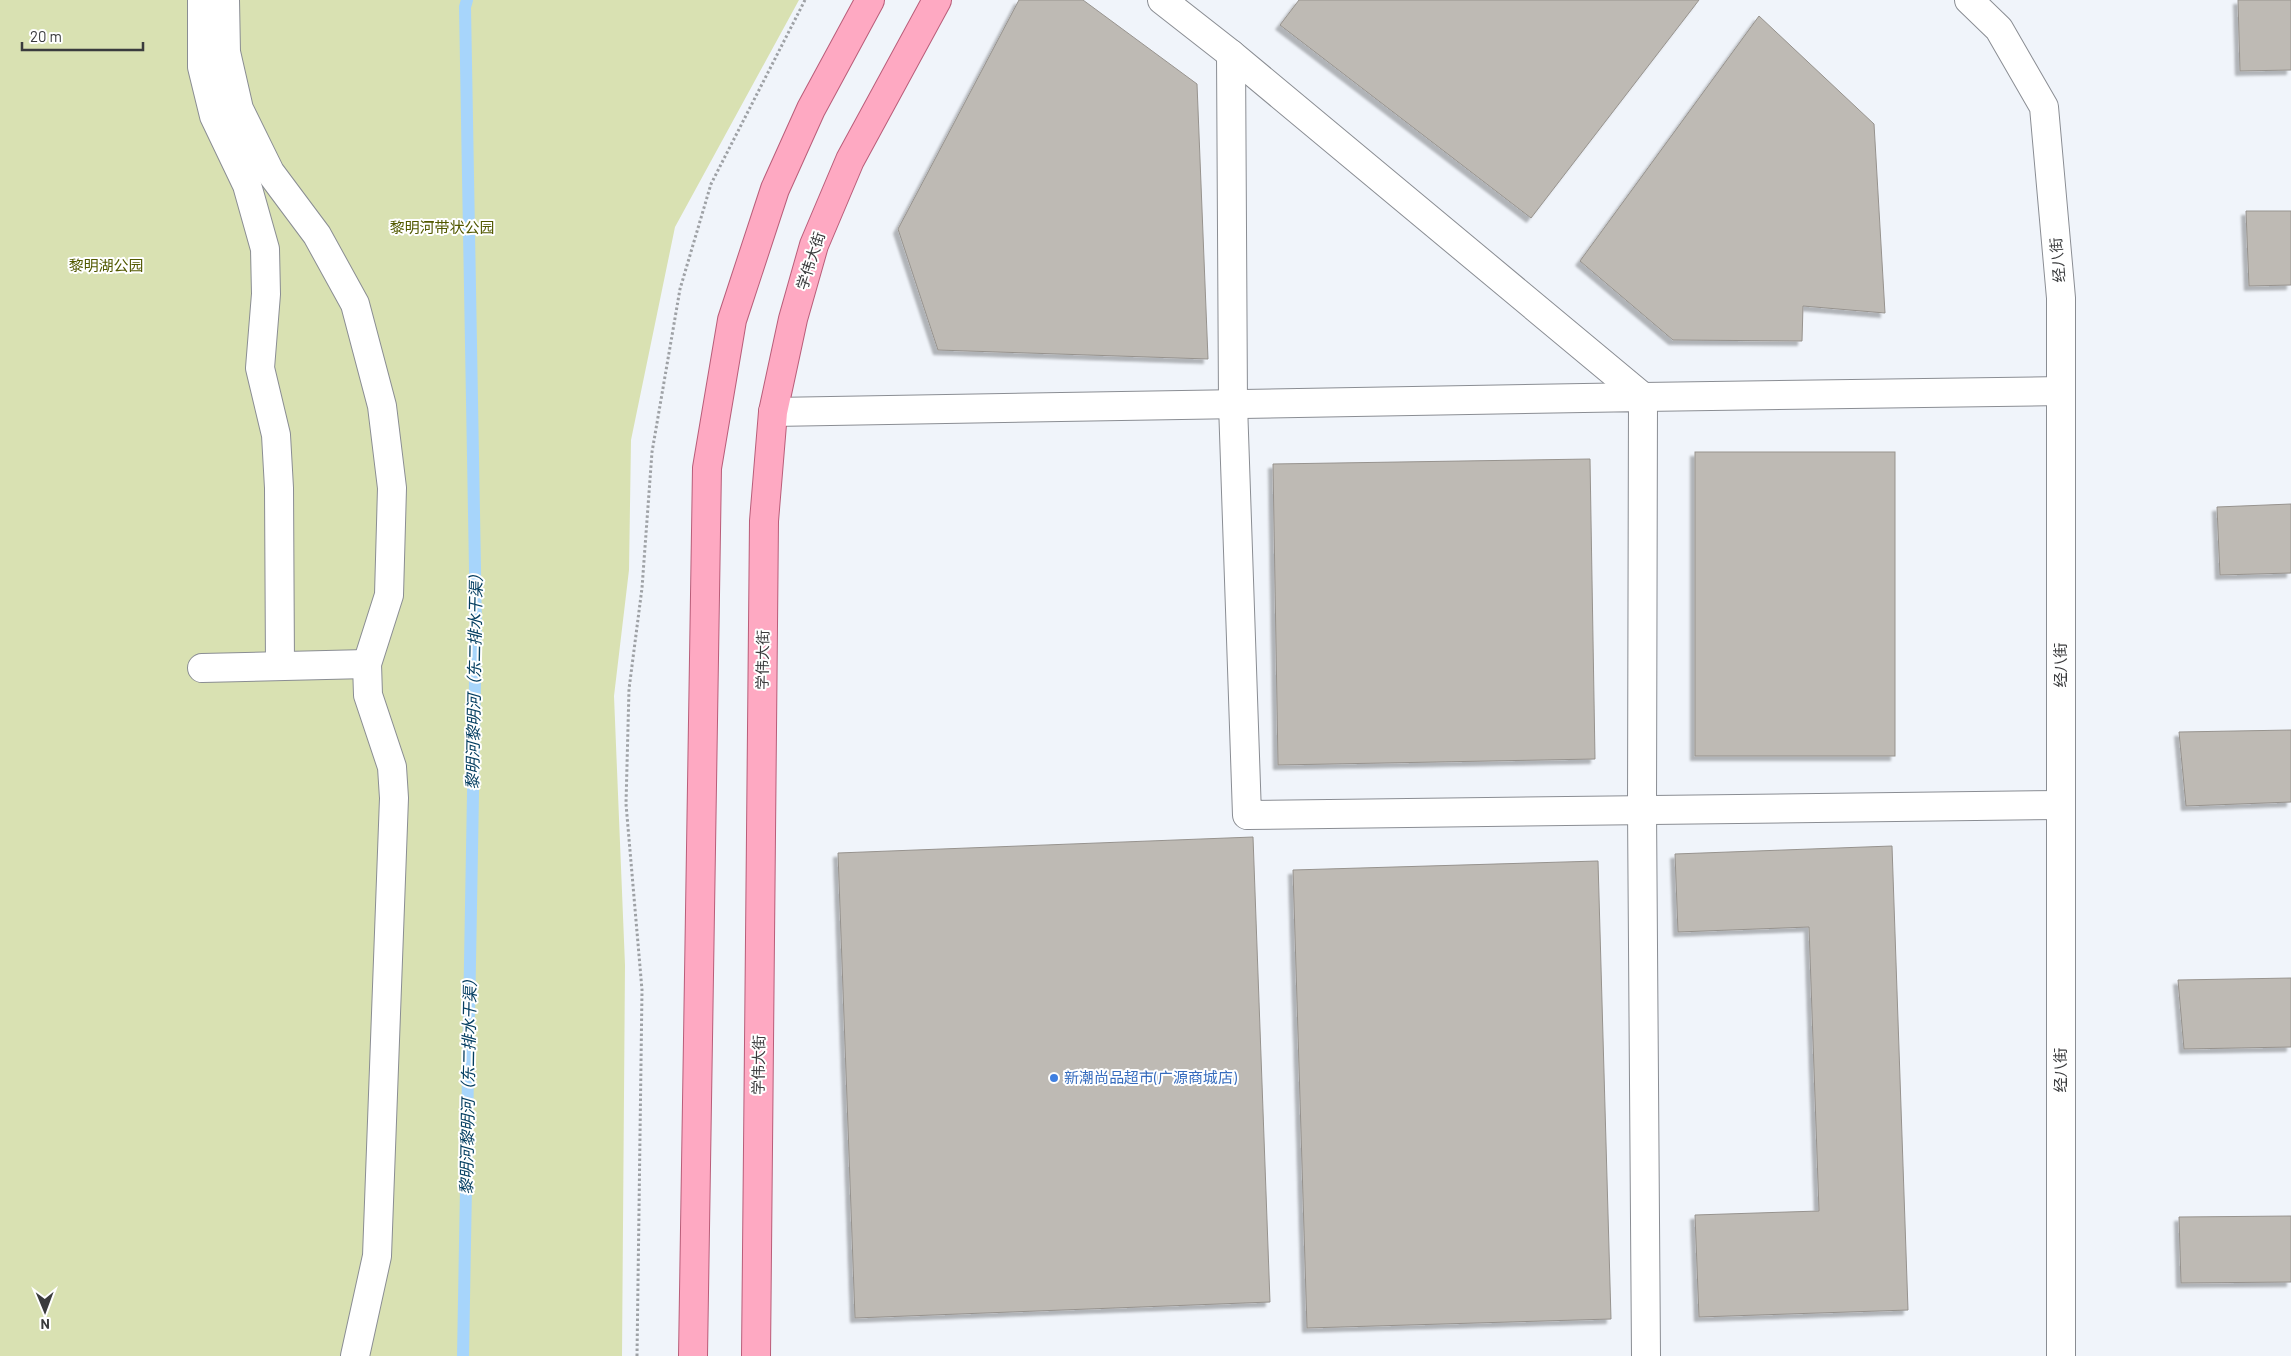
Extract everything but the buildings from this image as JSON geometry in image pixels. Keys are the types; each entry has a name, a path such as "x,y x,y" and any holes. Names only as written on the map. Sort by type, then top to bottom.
{"main road":[{"path":"692,1356 707,468 732,320 774,189 811,109 870,0"},
{"name":"学伟大街","path":"756,1356 764,521 773,412 793,319 814,245 850,160 938,0"}],"street":[{"path":"202,0 202,67 214,116 247,186 264,249 266,294 260,368 276,434 280,666"},
{"path":"225,0 226,52 239,109 270,172 316,235 355,304 382,406 392,488 389,595 367,664 368,695 392,767 394,798 377,1256 355,1356"},
{"path":"1162,0 1231,54 1642,397"},
{"name":"经八街","path":"1969,0 1999,29 2044,108 2061,298 2061,1356"},
{"path":"1231,54 1233,404 1248,814 2061,805"},
{"path":"773,412 2061,391"},
{"path":"1642,397 1642,809 1646,1356"},
{"path":"202,668 367,664"}],"path":[{"path":"637,1356 642,990 626,804 629,689 642,588 652,452 680,289 712,184 805,0"}],"green space":[{"name":"黎明河带状公园","path":"0,0 799,0 675,227 631,440 629,570 614,696 625,965 622,1356 0,1356"}],"waterway":[{"name":"黎明河黎明河（东二排水干渠）","path":"463,1356 476,625 465,7 467,0"}],"place":[{"name":"新潮尚品超市(广源商城店)","path":"1054,1078"}],"park label":[{"name":"黎明湖公园","path":"106,266"}]}
